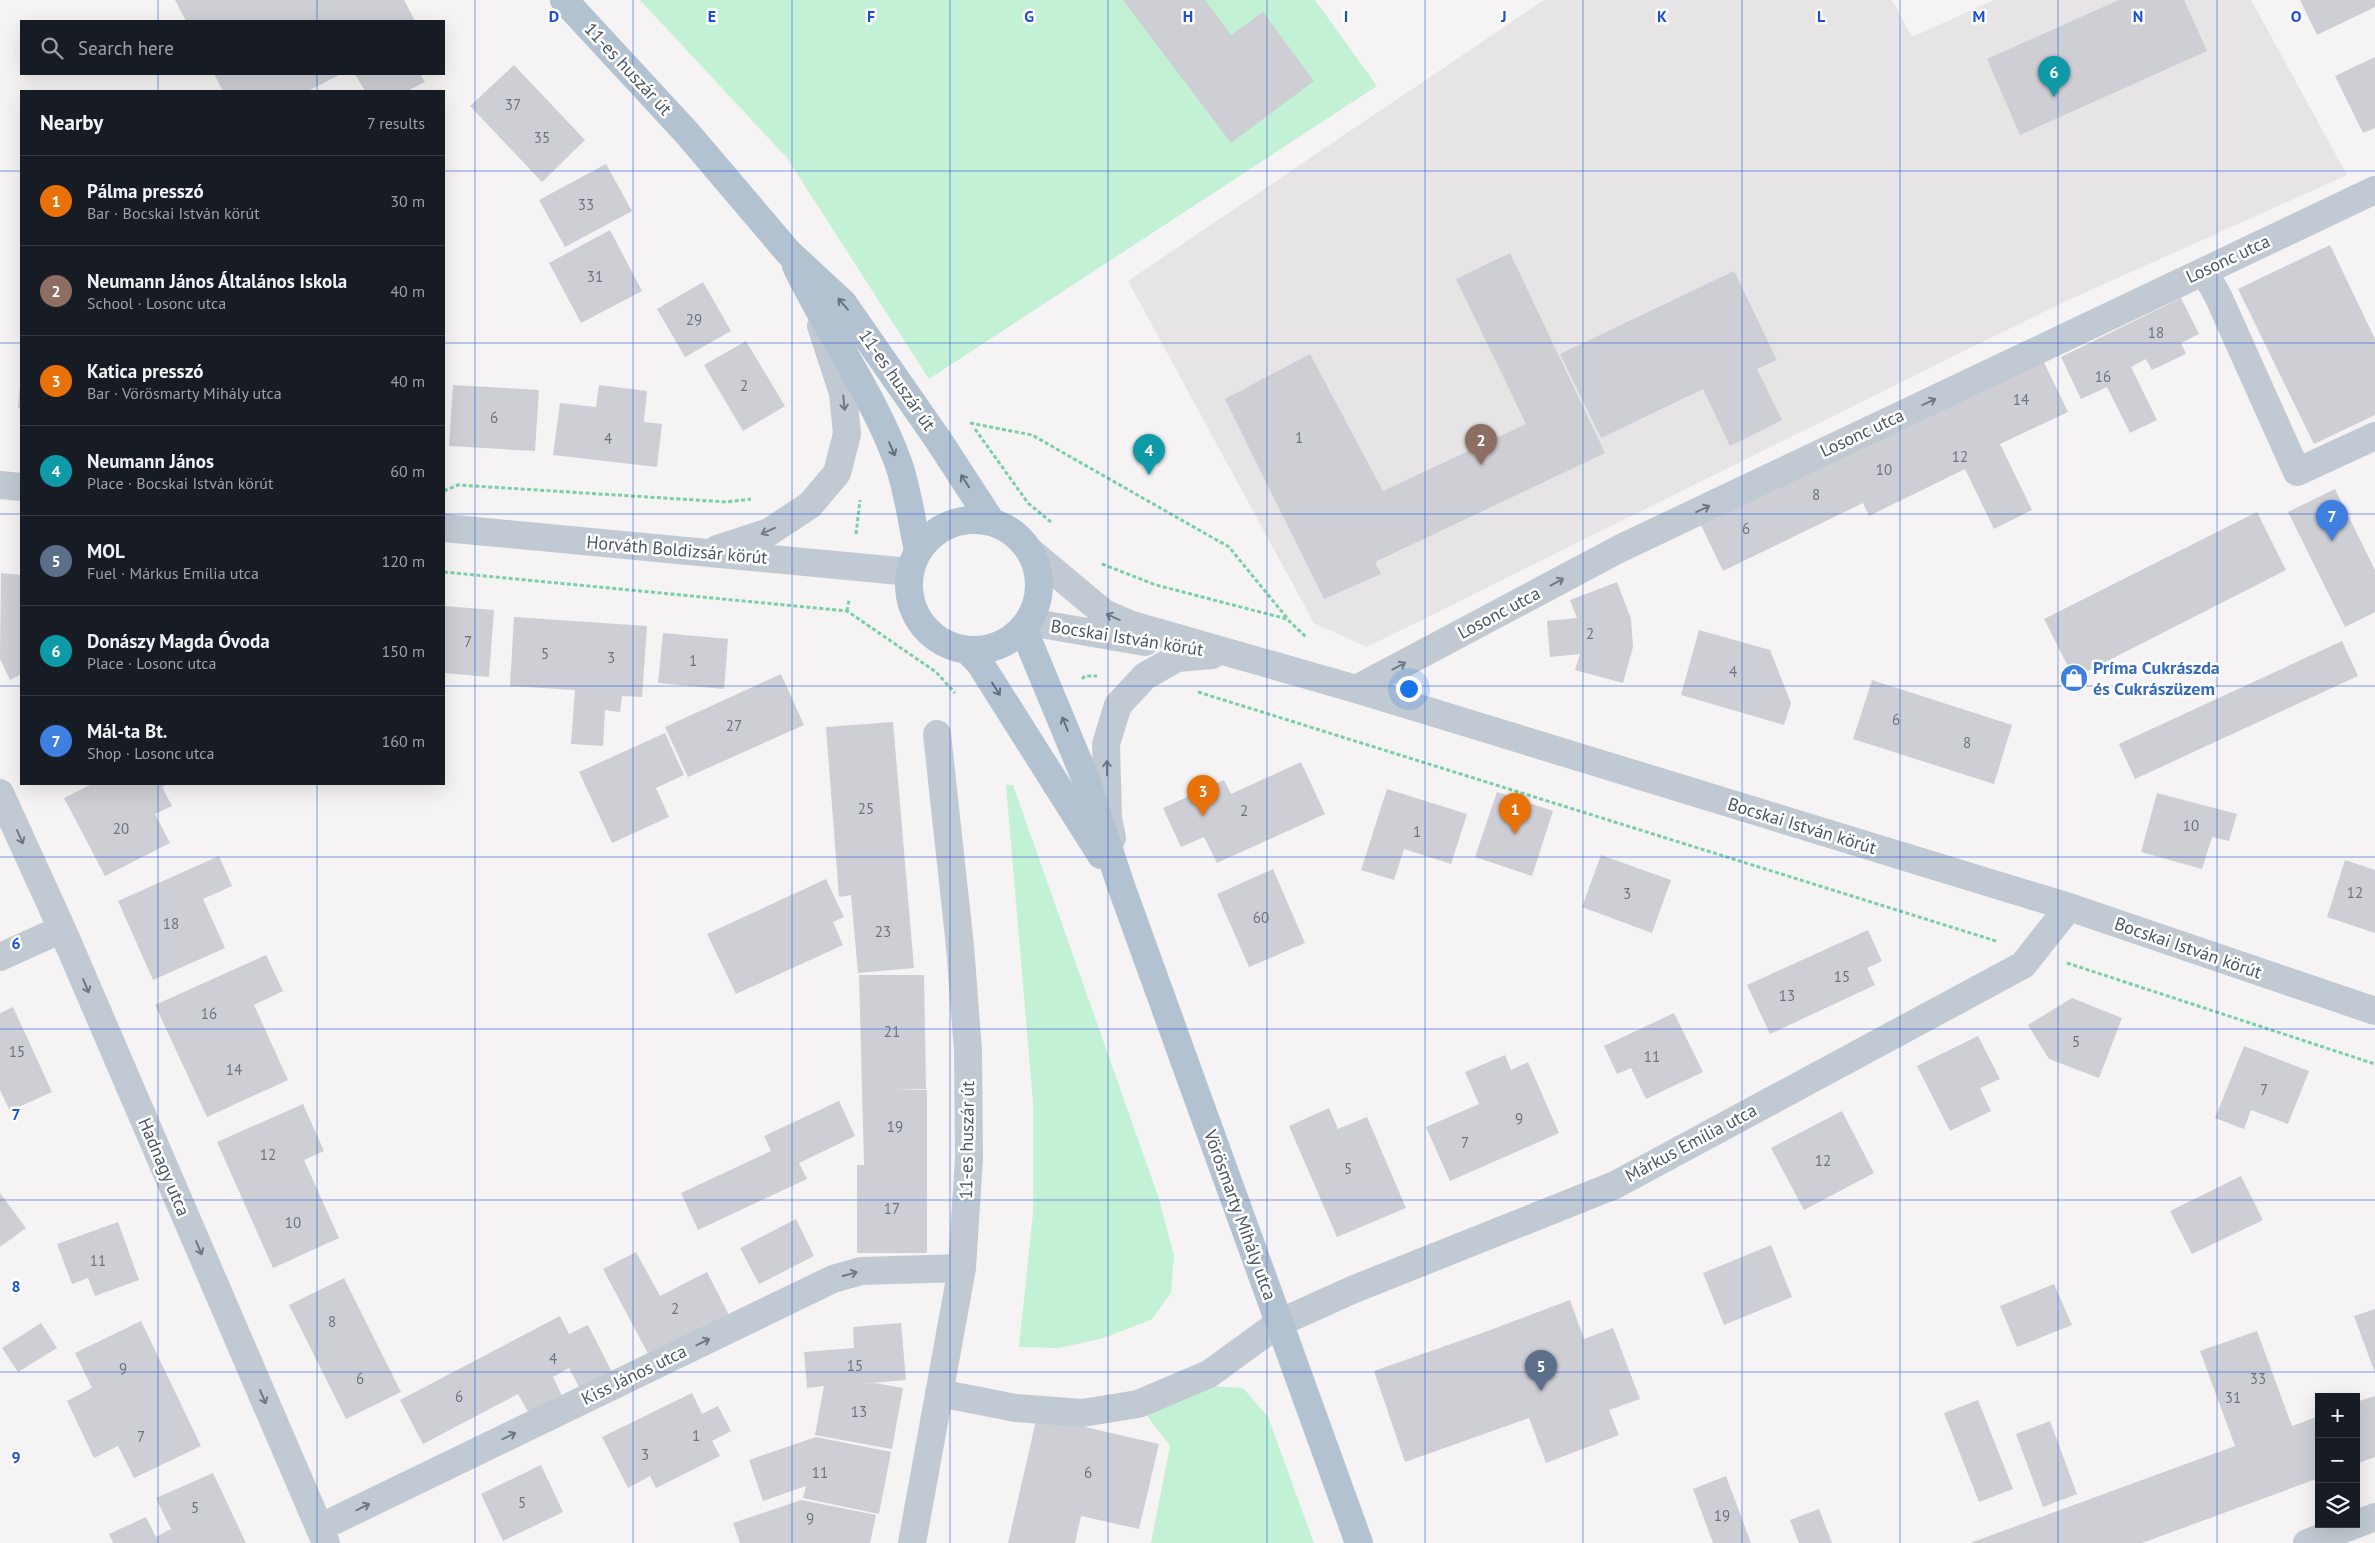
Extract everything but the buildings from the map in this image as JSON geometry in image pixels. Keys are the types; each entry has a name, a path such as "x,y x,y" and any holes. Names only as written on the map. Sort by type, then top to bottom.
{"main road":[{"name":"11-es huszár út","path":"564,0 700,148 788,252 843,303 938,440 991,522"},
{"name":"11-es huszár út","path":"788,252 815,306 878,416 900,466 914,561"},
{"path":"978,519 991,522 1006,527 1022,540 1031,552 1040,578 1038,601 1026,625 1008,641 991,648 967,650 945,644 923,626 911,604 908,583 914,561 936,532 957,522 978,519"},
{"path":"1026,625 1086,780 1121,886"},
{"path":"967,650 979,662 1030,739 1056,786 1121,886"},
{"name":"Vörösmarty Mihály utca","path":"1121,886 1360,1543"}],"street":[{"name":"Losonc utca","path":"1356,689 1619,549 2375,190"},
{"path":"2204,271 2218,296 2297,472 2375,436"},
{"path":"706,552 769,532 810,505 836,473 847,434 843,393 815,306"},
{"path":"0,485 20,487"},
{"name":"Horváth Boldizsár körút","path":"445,528 706,552 914,561"},
{"name":"Bocskai István körút","path":"1031,552 1104,613 1132,625 1356,689 2069,907 2375,1011"},
{"name":"Bocskai István körút","path":"1026,625 1226,653"},
{"path":"1121,886 1108,818 1106,744 1118,705 1145,676 1177,658 1226,653"},
{"name":"11-es huszár út","path":"912,1543 962,1268 969,1158 968,1051 960,946 937,734"},
{"name":"Hadnagy utca","path":"0,793 62,929 323,1535"},
{"name":"Márkus Emília utca","path":"939,1394 1016,1408 1082,1413 1138,1404 1209,1374 1279,1323 1352,1290 1615,1185 2022,965 2034,953 2069,907"},
{"path":"0,957 62,929"},
{"name":"Kiss János utca","path":"323,1535 833,1279 862,1271 962,1268"},
{"path":"2307,1543 2375,1518"}],"path":[{"path":"972,425 1028,503 1058,528"},
{"path":"938,440 972,425 1032,435 1229,546 1287,618 1308,640"},
{"path":"445,491 458,485 727,502 754,499"},
{"path":"1095,559 1103,565 1156,585 1287,618"},
{"path":"445,572 848,612 936,672 961,698"},
{"path":"1197,692 2034,953 2375,1064"}],"shaded area":[{"path":"1544,0 1892,0 1912,37 1994,0 2251,0 2347,175 2053,307 1367,647 1314,623 1128,281"}],"green space":[{"path":"640,0 1315,0 1377,86 929,379 787,158"},
{"path":"1006,785 1013,785 1158,1196 1174,1255 1171,1293 1152,1319 1104,1338 1059,1348 1019,1347 1033,1213 1033,1102"},
{"path":"1210,1386 1243,1388 1268,1417 1314,1543 1151,1543 1170,1446 1142,1409"}],"place":[{"name":"Donászy Magda Óvoda","path":"2054,97"},
{"name":"Neumann János Általános Iskola","path":"1481,465"},
{"name":"Neumann János","path":"1149,475"},
{"name":"Mál-ta Bt.","path":"2332,541"},
{"name":"Príma Cukrászda és Cukrászüzem","path":"2074,678"},
{"name":"Katica presszó","path":"1203,816"},
{"name":"Pálma presszó","path":"1515,834"},
{"name":"MOL","path":"1541,1391"}]}
